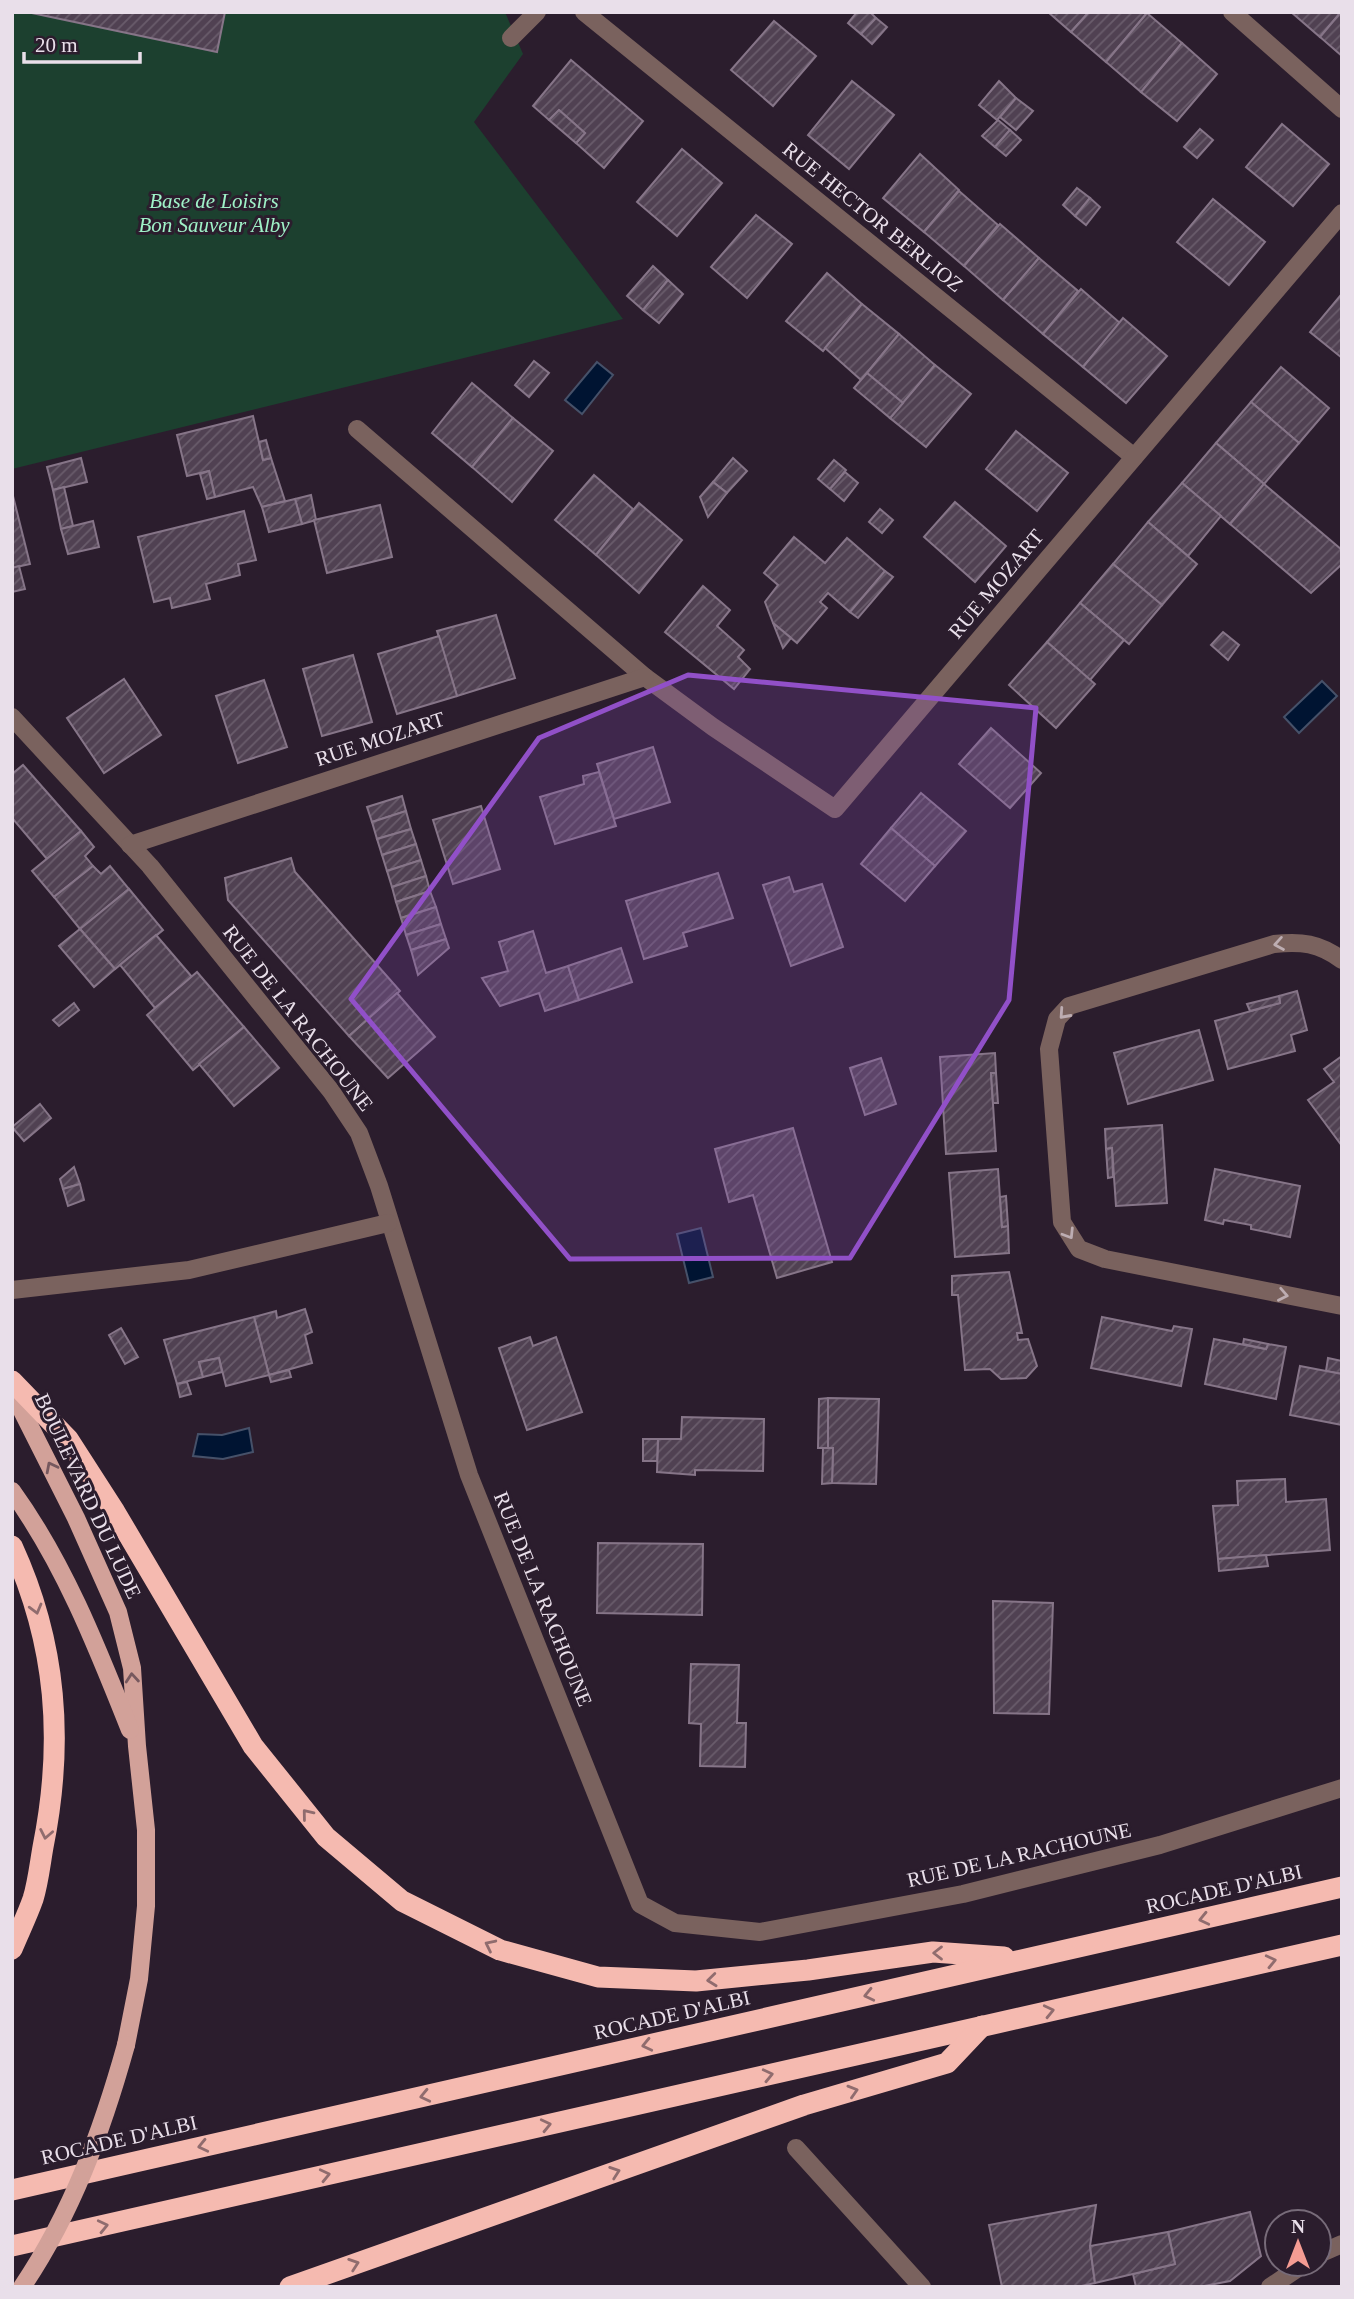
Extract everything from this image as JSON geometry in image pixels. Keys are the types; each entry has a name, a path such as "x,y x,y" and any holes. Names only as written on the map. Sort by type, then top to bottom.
{"highway":[{"path":"12,1381 68,1439 115,1512 253,1746 326,1837 402,1901 500,1950 598,1977 696,1981 808,1970 933,1952 1031,1958"},
{"path":"12,1546 28,1581 49,1657 55,1730 50,1812 36,1886 12,1949"},
{"name":"ROCADE D'ALBI","path":"12,2190 1342,1887"},
{"path":"12,2246 1342,1945"},
{"path":"290,2287 804,2105 947,2063 982,2026"}],"main road":[{"name":"BOULEVARD DU LUDE","path":"12,1391 76,1518 118,1612 132,1668 136,1746 146,1830 146,1906 139,1979 126,2045 107,2114 73,2199 22,2287"},
{"name":"BOULEVARD DU LUDE","path":"12,1491 26,1510 88,1623 136,1746"}],"street":[{"path":"511,38 537,12"},
{"name":"RUE HECTOR BERLIOZ","path":"584,12 1134,457"},
{"path":"1232,12 1342,110"},
{"name":"RUE MOZART","path":"357,429 645,677 713,727 835,809 1342,213"},
{"name":"RUE MOZART","path":"130,845 645,677"},
{"name":"RUE DE LA RACHOUNE","path":"12,717 167,888 346,1113 359,1133 368,1153 469,1475 640,1904 675,1923 760,1932 989,1888 1160,1845 1342,1788"},
{"path":"1342,960 1313,943 1274,944 1069,1006 1057,1019 1049,1049 1062,1222 1079,1249 1105,1259 1342,1306"},
{"path":"12,1290 189,1270 388,1223"},
{"path":"796,2148 922,2287"}],"highlighted area":[{"path":"688,675 1036,708 1009,1000 850,1258 570,1259 351,999 539,738"}],"green space":[{"name":"Base de Loisirs Bon Sauveur Alby","path":"12,12 505,12 523,54 474,122 623,319 12,469"}],"water":[{"path":"597,362 613,375 582,414 565,400"},
{"path":"1322,681 1337,696 1299,733 1284,717"},
{"path":"701,1228 713,1277 689,1283 677,1234"},
{"path":"249,1428 253,1452 223,1459 193,1456 198,1434 222,1435"}],"building":[{"path":"27,12 225,12 217,52"},
{"path":"857,12 870,12 876,18 861,34 848,23"},
{"path":"1048,12 1089,12 1071,32"},
{"path":"1089,12 1147,13 1106,62 1071,32"},
{"path":"1291,12 1341,12 1320,37"},
{"path":"1342,12 1342,56 1320,37"},
{"path":"1147,13 1182,43 1141,92 1106,62"},
{"path":"876,18 887,27 872,44 861,34"},
{"path":"774,21 816,56 773,106 731,70"},
{"path":"1182,43 1217,74 1177,121 1141,92"},
{"path":"571,60 643,121 604,168 576,143 585,133 559,110 549,120 533,106"},
{"path":"852,81 894,115 849,169 808,135"},
{"path":"999,81 1016,98 997,120 979,105"},
{"path":"1016,98 1033,111 1016,130 1000,117"},
{"path":"559,110 585,133 576,143 549,120"},
{"path":"998,120 1010,130 995,147 982,136"},
{"path":"1282,124 1329,164 1293,206 1246,167"},
{"path":"1200,129 1213,140 1197,158 1184,147"},
{"path":"1010,130 1021,140 1006,156 995,147"},
{"path":"682,149 722,183 677,236 637,202"},
{"path":"920,154 959,190 924,232 883,198"},
{"path":"1077,188 1090,198 1075,216 1063,205"},
{"path":"959,191 998,225 964,266 924,232"},
{"path":"1090,198 1100,207 1086,225 1075,216"},
{"path":"1213,199 1265,242 1229,285 1177,242"},
{"path":"756,215 792,244 747,298 711,267"},
{"path":"1000,224 1039,258 1003,300 964,266"},
{"path":"1039,258 1078,291 1043,334 1003,300"},
{"path":"653,266 668,280 643,310 627,296"},
{"path":"827,273 862,304 823,351 786,321"},
{"path":"668,280 683,294 659,323 643,310"},
{"path":"1081,289 1120,323 1083,367 1043,334"},
{"path":"1340,296 1342,298 1342,358 1310,332"},
{"path":"862,304 899,334 861,380 825,348"},
{"path":"1123,318 1167,356 1126,403 1083,367"},
{"path":"899,334 935,365 903,403 867,373"},
{"path":"534,361 549,373 529,397 515,385"},
{"path":"935,365 971,394 926,447 890,418"},
{"path":"1281,367 1329,408 1299,443 1251,402"},
{"path":"867,373 903,403 890,418 854,388"},
{"path":"472,383 513,418 472,467 432,433"},
{"path":"1251,402 1299,443 1264,484 1216,443"},
{"path":"253,416 263,460 271,458 285,501 262,507 253,487 215,497 209,471 187,476 177,435"},
{"path":"513,418 553,451 512,502 472,467"},
{"path":"1016,431 1068,473 1037,511 986,469"},
{"path":"266,440 271,458 263,460 259,442"},
{"path":"1216,443 1264,484 1230,524 1182,483"},
{"path":"81,458 87,482 53,490 47,467"},
{"path":"733,458 747,471 727,493 713,482"},
{"path":"834,460 846,470 830,489 818,479"},
{"path":"209,471 215,497 207,499 200,474"},
{"path":"845,472 858,483 844,501 830,489"},
{"path":"594,475 633,509 596,555 555,520"},
{"path":"713,482 727,493 708,517 700,497"},
{"path":"1182,483 1221,516 1188,556 1148,522"},
{"path":"1264,484 1342,550 1342,564 1311,593 1230,524"},
{"path":"64,487 73,526 61,529 53,490"},
{"path":"12,492 30,564 12,568"},
{"path":"311,495 316,520 302,524 295,499"},
{"path":"295,499 302,524 269,532 262,507"},
{"path":"955,502 1006,546 975,582 924,537"},
{"path":"639,503 682,540 639,593 596,555"},
{"path":"380,505 392,557 327,573 314,520"},
{"path":"880,509 893,520 882,533 869,522"},
{"path":"244,511 256,560 238,564 240,575 206,584 210,599 172,608 170,598 154,602 138,537"},
{"path":"93,521 99,547 68,554 61,529"},
{"path":"1148,522 1197,564 1162,605 1113,564"},
{"path":"794,537 825,563 847,538 885,571 850,612 828,593 820,602 827,608 797,643 773,623 765,602 778,585 764,573"},
{"path":"1113,564 1162,605 1129,644 1080,603"},
{"path":"19,566 25,589 12,592 12,568"},
{"path":"885,571 893,577 858,618 850,612"},
{"path":"703,586 730,610 717,626 744,650 738,657 750,669 734,689 665,632"},
{"path":"1080,603 1124,640 1090,680 1047,642"},
{"path":"496,615 515,678 457,696 437,631"},
{"path":"773,623 791,638 783,648"},
{"path":"1223,632 1239,645 1228,660 1211,645"},
{"path":"439,636 457,696 397,714 378,654"},
{"path":"1047,642 1095,684 1056,728 1009,685"},
{"path":"353,655 372,722 322,736 303,669"},
{"path":"124,679 161,735 104,773 67,718"},
{"path":"264,680 287,747 238,763 216,696"},
{"path":"991,728 1041,773 1010,808 959,764"},
{"path":"653,747 670,802 614,819 597,764"},
{"path":"23,765 81,831 47,859 12,818 12,774"},
{"path":"599,772 616,826 555,844 540,797 584,784 583,776"},
{"path":"921,793 966,831 935,866 891,828"},
{"path":"402,796 406,811 372,822 367,807"},
{"path":"481,806 500,869 453,884 433,820"},
{"path":"406,811 411,829 377,839 372,822"},
{"path":"891,828 935,866 905,901 861,864"},
{"path":"411,829 416,844 382,855 377,839"},
{"path":"81,831 94,847 85,856 93,866 54,897 32,871"},
{"path":"416,844 421,860 387,871 382,855"},
{"path":"291,858 295,872 400,991 349,1036 228,900 225,878"},
{"path":"421,860 426,876 392,887 387,871"},
{"path":"93,866 101,874 110,866 129,889 80,929 54,897"},
{"path":"718,873 733,918 683,933 687,946 644,959 626,901"},
{"path":"426,876 430,891 396,902 392,887"},
{"path":"789,877 794,892 822,884 843,947 791,966 763,885"},
{"path":"129,889 163,930 115,969 80,929"},
{"path":"430,891 436,907 401,918 396,902"},
{"path":"436,907 441,924 406,935 401,918"},
{"path":"441,924 446,939 411,950 406,935"},
{"path":"80,929 115,969 94,987 59,946"},
{"path":"533,931 546,973 568,966 579,1000 545,1011 539,993 500,1006 482,978 508,971 499,942"},
{"path":"156,935 192,977 155,1008 120,965"},
{"path":"446,939 449,948 418,975 411,950"},
{"path":"621,948 632,982 579,1000 568,966"},
{"path":"197,972 244,1027 193,1070 147,1015"},
{"path":"1297,991 1307,1030 1291,1035 1295,1051 1228,1069 1215,1021 1280,1003 1279,996"},
{"path":"397,993 435,1037 388,1078 349,1036"},
{"path":"1279,996 1280,1003 1250,1011 1247,1004"},
{"path":"74,1003 79,1010 59,1026 53,1020"},
{"path":"244,1027 279,1068 234,1106 199,1064"},
{"path":"1199,1030 1213,1080 1128,1104 1114,1053"},
{"path":"995,1053 996,1073 991,1073 996,1151 946,1154 940,1057"},
{"path":"1342,1056 1342,1146 1308,1100 1334,1082 1324,1069"},
{"path":"881,1058 896,1104 865,1115 850,1068"},
{"path":"991,1073 996,1073 998,1103 993,1103"},
{"path":"40,1104 51,1118 24,1141 12,1127"},
{"path":"1162,1125 1167,1203 1116,1206 1112,1148 1106,1149 1105,1129"},
{"path":"793,1128 832,1262 777,1278 753,1195 729,1202 715,1149"},
{"path":"1112,1148 1113,1177 1108,1178 1106,1149"},
{"path":"74,1167 80,1184 63,1189 60,1179"},
{"path":"998,1169 1002,1227 1008,1226 1009,1253 955,1257 949,1173"},
{"path":"1215,1169 1300,1186 1290,1237 1251,1229 1251,1225 1205,1220"},
{"path":"80,1184 84,1200 68,1206 63,1189"},
{"path":"1006,1196 1008,1226 1002,1227 1000,1197"},
{"path":"1009,1272 1022,1333 1017,1333 1018,1340 1028,1339 1037,1366 1026,1378 1001,1379 990,1369 965,1370 958,1295 952,1295 952,1276"},
{"path":"305,1309 312,1332 305,1335 312,1363 269,1375 254,1317 276,1311 277,1318"},
{"path":"254,1317 269,1375 226,1386 219,1358 199,1362 203,1377 177,1384 164,1340"},
{"path":"1102,1317 1172,1331 1174,1326 1192,1329 1181,1386 1091,1368"},
{"path":"121,1328 138,1357 125,1364 109,1335"},
{"path":"530,1337 533,1346 556,1337 582,1412 527,1430 499,1348"},
{"path":"1214,1339 1266,1349 1268,1344 1286,1347 1276,1399 1205,1384"},
{"path":"1244,1339 1268,1344 1266,1349 1243,1344"},
{"path":"219,1358 222,1372 203,1377 199,1362"},
{"path":"1328,1358 1342,1361 1342,1374 1326,1371"},
{"path":"1300,1366 1342,1374 1342,1425 1290,1415"},
{"path":"289,1370 291,1377 271,1382 269,1375"},
{"path":"187,1382 191,1394 180,1397 177,1384"},
{"path":"828,1398 879,1399 876,1484 832,1483 833,1448 828,1448"},
{"path":"828,1398 828,1448 818,1448 819,1399"},
{"path":"682,1417 764,1419 763,1471 695,1470 695,1475 657,1472 658,1439 681,1439"},
{"path":"643,1439 658,1439 657,1461 643,1461"},
{"path":"823,1448 833,1448 832,1483 822,1484"},
{"path":"1285,1479 1286,1502 1326,1499 1330,1550 1218,1559 1213,1506 1238,1505 1237,1481"},
{"path":"598,1543 703,1544 702,1615 597,1613"},
{"path":"1266,1555 1268,1566 1219,1571 1218,1559"},
{"path":"993,1601 1053,1603 1049,1714 994,1713"},
{"path":"691,1664 739,1665 737,1723 746,1723 745,1767 700,1766 701,1724 689,1723"},
{"path":"1096,2205 1090,2246 1095,2283 1077,2287 1002,2287 989,2225"},
{"path":"1250,2212 1261,2256 1230,2281 1199,2287 1136,2287 1133,2274 1175,2264 1168,2232"},
{"path":"1168,2232 1175,2264 1095,2283 1090,2246"}]}
